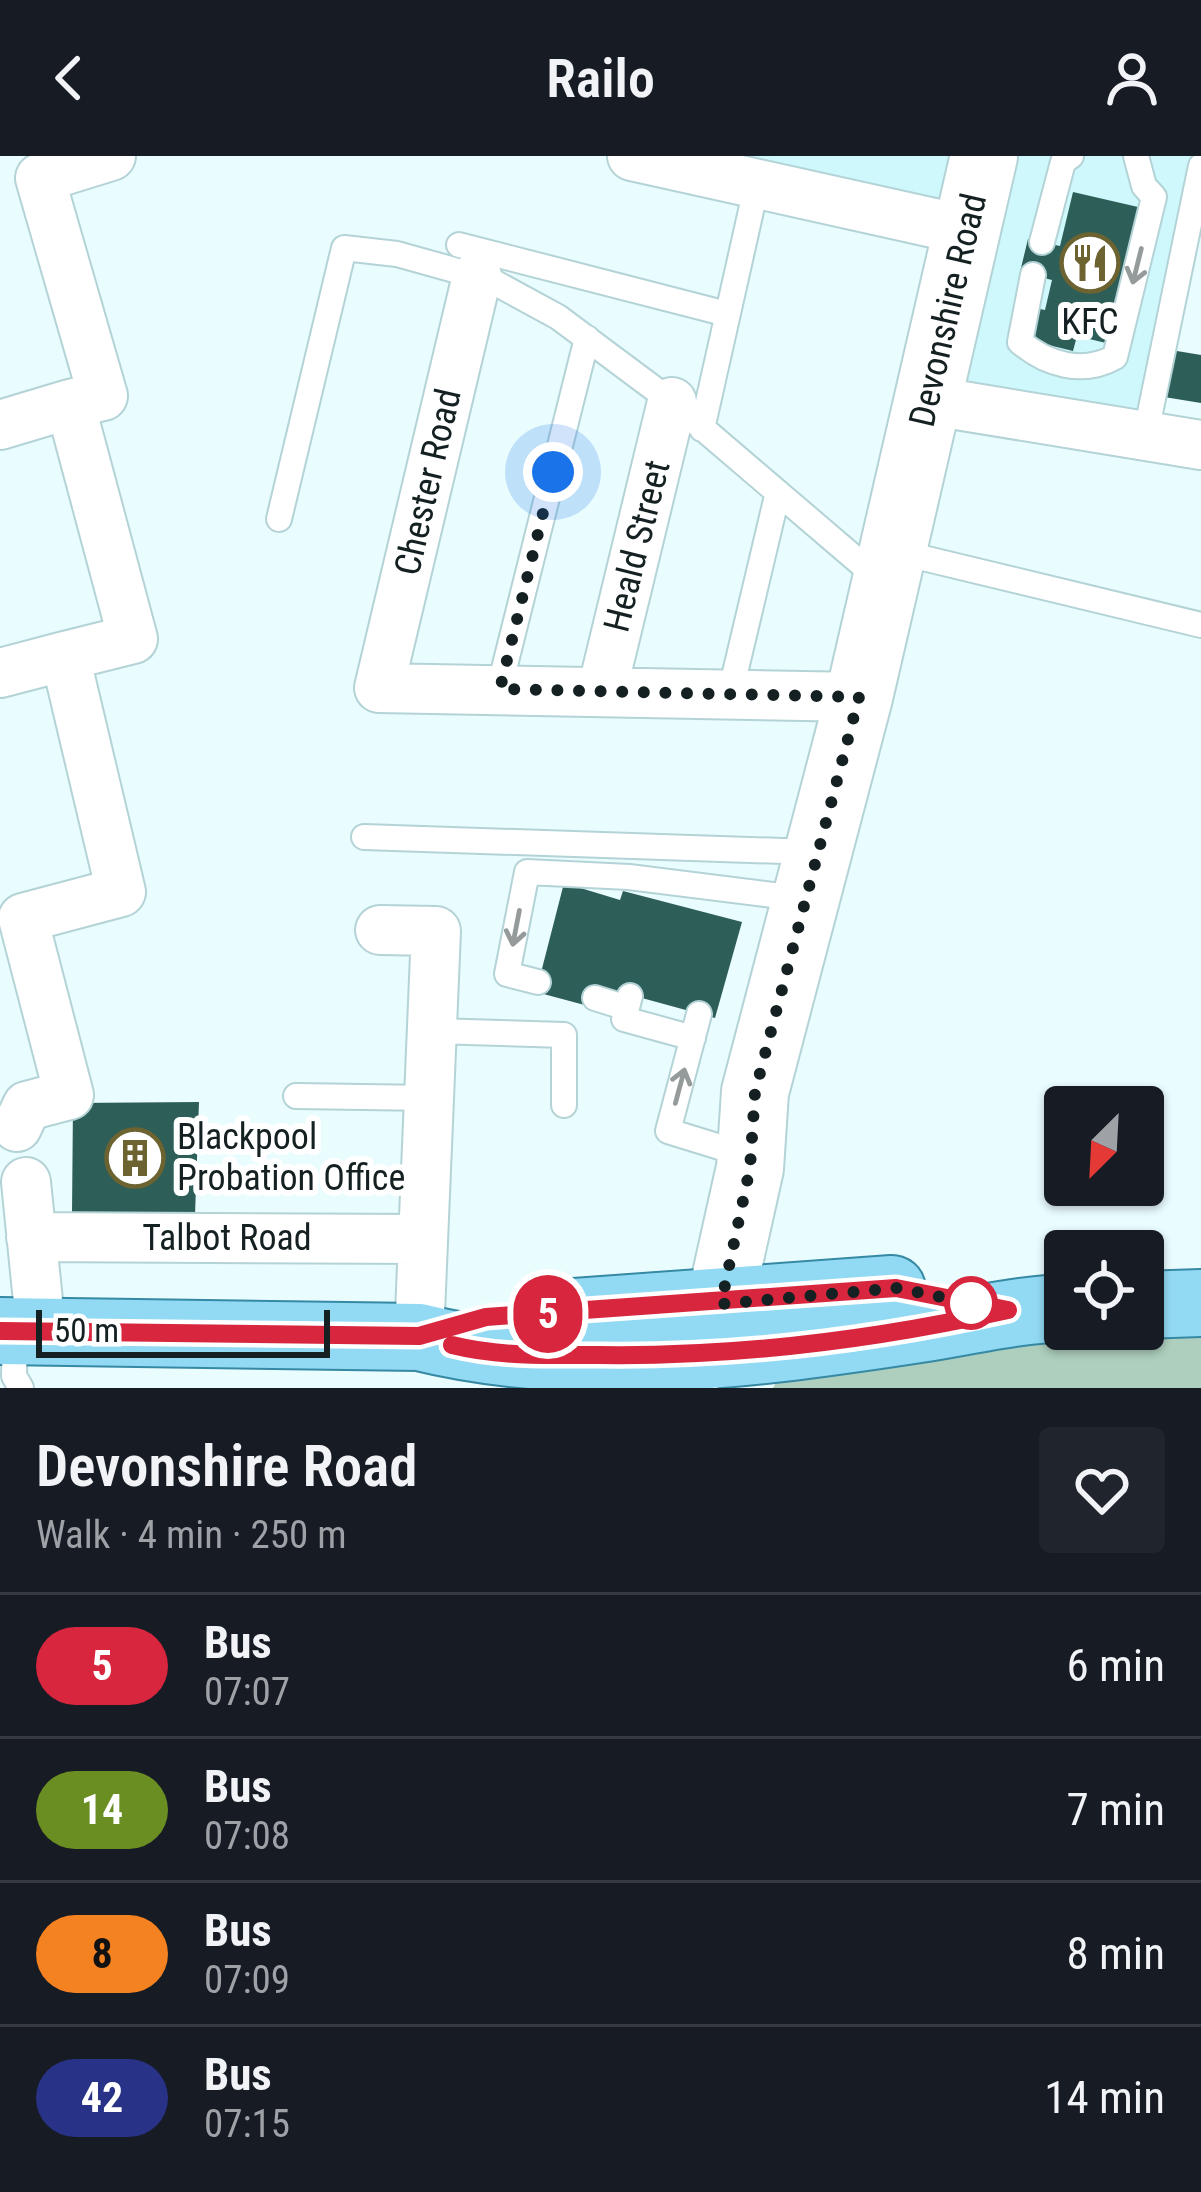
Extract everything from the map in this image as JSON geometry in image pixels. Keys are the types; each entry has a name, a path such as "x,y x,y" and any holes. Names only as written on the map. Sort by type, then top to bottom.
{"main road":[{"name":"Devonshire Road","path":"688,1350 735,1152 734,1114 755,1092 814,876 984,156"},
{"path":"419,1336 484,1353 688,1350 896,1288 1036,1309"},
{"path":"1164,1304 1201,1303"},
{"path":"19,1346 419,1336 486,1317 688,1350"},
{"path":"520,1354 571,1369 598,1388"}],"street":[{"path":"0,424 103,396 40,178 111,156"},
{"path":"632,156 965,230"},
{"name":"Chester Road","path":"468,261 379,688 500,689"},
{"path":"926,400 1201,446"},
{"path":"0,673 133,639 70,404"},
{"name":"Heald Street","path":"602,691 687,416"},
{"path":"17,1127 27,1106 69,1095 12,921 121,892 65,656"},
{"path":"500,689 859,697"},
{"path":"380,930 436,932 419,1336"},
{"path":"19,1346 31,1237 26,1182"},
{"name":"Talbot Road","path":"31,1237 423,1239"}],"lane":[{"path":"1042,242 1063,162 1071,156"},
{"path":"1033,275 1020,342 1041,360 1094,369 1115,357 1154,197 1144,186 1136,156"},
{"path":"1145,437 1189,280 1201,166"},
{"path":"687,416 727,314 758,184"},
{"path":"279,519 344,248 468,261 727,314"},
{"path":"468,261 587,338 687,416 777,496 890,568 1201,625"},
{"path":"500,689 587,338"},
{"path":"730,694 777,496"},
{"path":"364,837 814,876"},
{"path":"538,982 507,974 527,872 696,897 814,876"},
{"path":"727,918 735,890"},
{"path":"595,998 629,1002 624,1019 663,1017 696,1026 668,1132 735,1152"},
{"path":"433,1031 564,1035 564,1105"},
{"path":"296,1096 430,1098"}],"shaded area":[{"path":"670,156 1201,156 1145,437 926,400 972,223"}],"green space":[{"path":"1044,1331 1044,1350 1164,1350 1164,1332 1201,1333 1201,1388 773,1388 784,1369"}],"building":[{"name":"KFC","path":"1073,192 1138,207 1106,343 1077,336 1073,351 1032,341 1035,308 1045,310 1052,280 1020,272 1028,239 1060,246"},
{"path":"1165,349 1201,355 1201,403 1158,396"},
{"path":"564,883 620,900 623,891 742,922 715,1018 598,986 592,1007 536,992"},
{"name":"Blackpool Probation Office","path":"199,1102 195,1215 72,1213 73,1103"}],"bus line":[{"name":"5","path":"0,1331 419,1336 486,1317 721,1304 896,1288 1008,1310 924,1328 666,1357 484,1353 452,1345"}],"place":[{"name":"KFC","path":"1090,263"},
{"name":"Blackpool Probation Office","path":"135,1158"}],"route":[{"path":"553,472 500,689 859,697 755,1092 750,1168 721,1304 896,1288 971,1303"}]}
